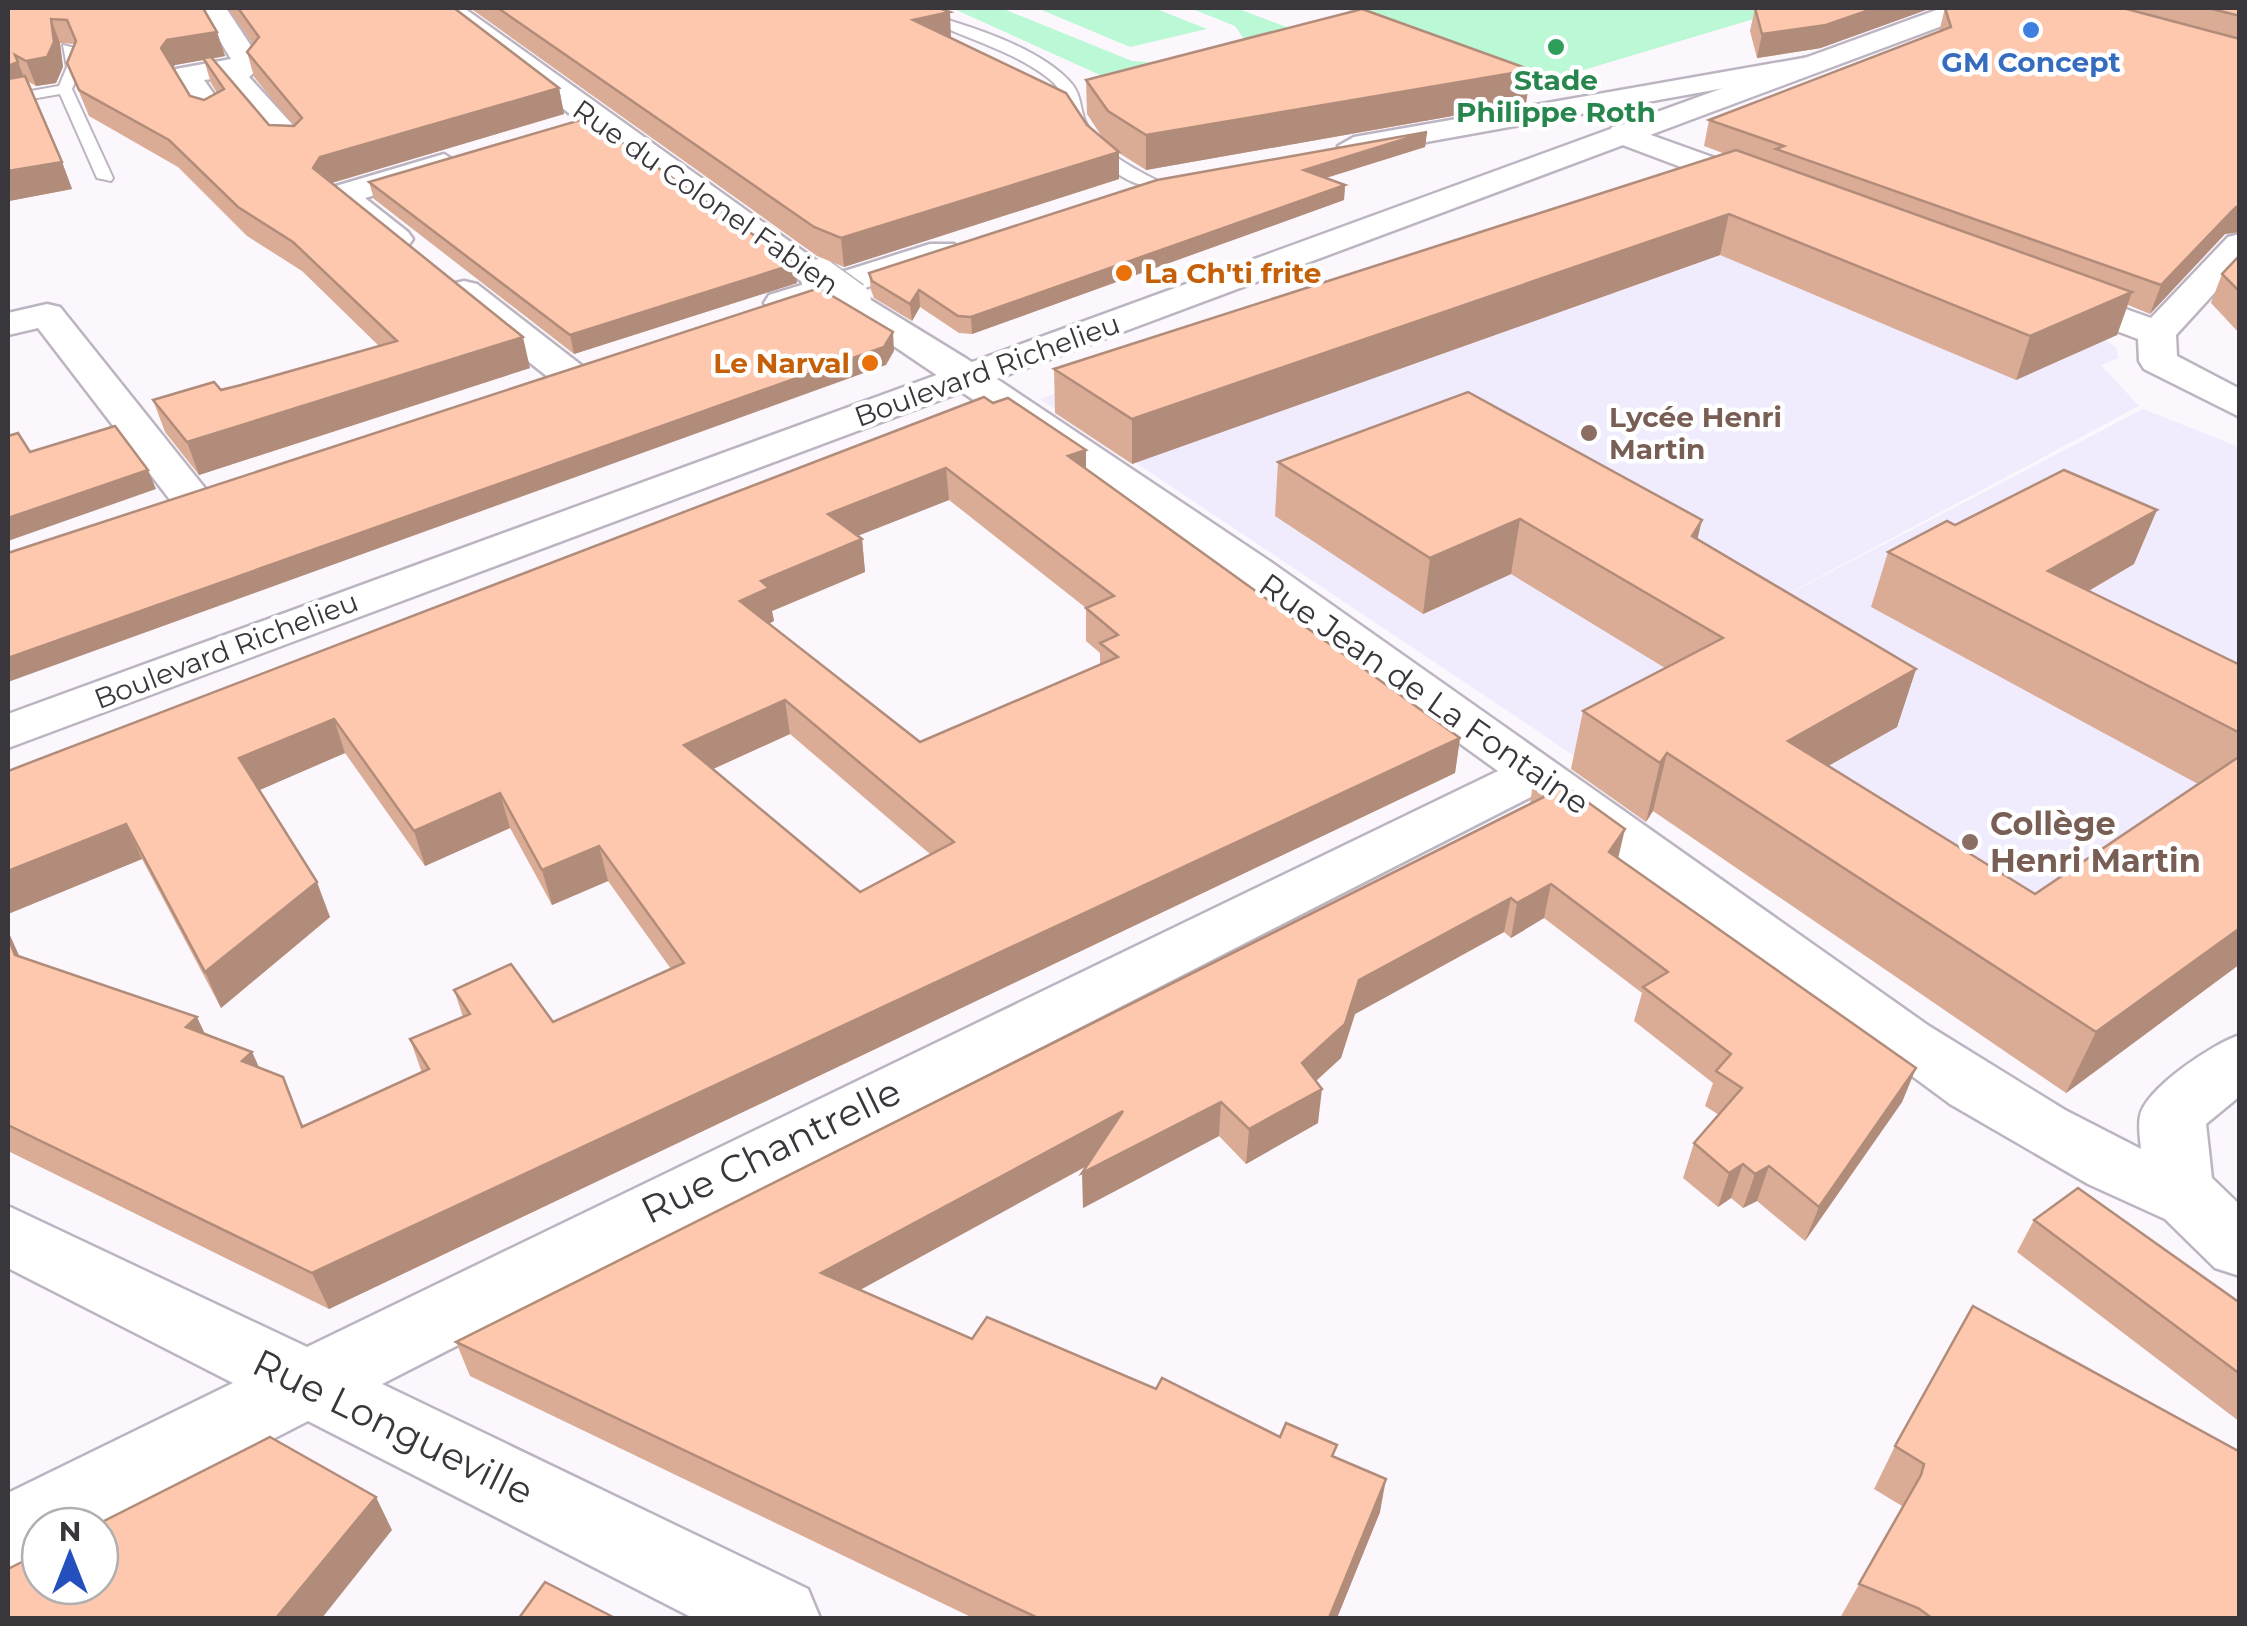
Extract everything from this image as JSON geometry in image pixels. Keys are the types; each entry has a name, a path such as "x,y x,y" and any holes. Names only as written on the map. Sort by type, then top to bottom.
{"street":[{"path":"213,8 249,64"},
{"name":"Rue du Colonel Fabien","path":"448,8 820,278 970,376"},
{"name":"Boulevard Richelieu","path":"8,732 1965,8"},
{"path":"213,114 186,75 249,64"},
{"path":"249,64 232,75 291,142"},
{"path":"1319,152 1809,65"},
{"path":"559,130 596,119"},
{"path":"1623,134 1795,198"},
{"path":"468,157 340,195 568,373"},
{"path":"1100,200 1188,176"},
{"path":"746,315 980,238"},
{"path":"2240,244 2156,333 2158,362 2240,405"},
{"path":"2012,279 2156,333"},
{"path":"8,324 47,314 190,497"},
{"path":"530,385 603,361"},
{"name":"Rue Jean de La Fontaine","path":"970,376 1537,773 1976,1090 2111,1169 2184,1198"},
{"name":"Rue Chantrelle","path":"8,1533 303,1383 1537,773"},
{"path":"2240,1059 2173,1115 2173,1158 2184,1198 2240,1248"},
{"name":"Rue Longueville","path":"8,1236 778,1618"}],"lane":[{"path":"948,24 1043,69 1065,85 1074,97 1076,117 1095,150 1150,184"},
{"path":"68,48 74,67 65,90 105,178"},
{"path":"8,99 65,90"}],"shaded area":[{"path":"1669,174 2099,334 2116,348 2119,358 2101,365 2139,406 1737,621 2143,409 2239,447 2239,957 2066,1093 1533,728 1040,399 1623,185"}],"green space":[{"path":"952,8 1001,8 1132,61 1170,64 1246,42 1235,26 1190,8 1236,8 1332,44 1142,94"},
{"path":"1037,8 1154,8 1207,29 1130,47"},
{"name":"Stade Philippe Roth","path":"1342,8 1761,8 1777,12 1547,81"}],"building":[{"path":"8,8 203,8 217,32 167,40 161,48 190,96 204,100 224,89 203,58 211,57 269,125 294,126 302,118 247,52 259,37 238,8 454,8 559,88 320,157 313,168 523,337 187,442 153,400 214,382 221,390 397,341 293,242 238,207 169,140 79,90 67,63 76,41 67,20 51,19 54,42 47,57 26,61 15,55 18,62 8,66"},
{"path":"498,8 939,8 950,12 913,20 1066,93 1087,125 1119,152 841,238 814,227"},
{"path":"1755,8 1875,8 1826,25 1762,34"},
{"path":"1945,8 2123,8 2240,39 2240,207 2161,285 1776,149 1784,146 1709,120 1951,27"},
{"path":"2208,8 2240,8 2240,16"},
{"path":"1362,9 1531,70 1146,135 1108,111 1086,80"},
{"path":"25,76 62,162 8,171 8,79"},
{"path":"587,118 795,264 570,335 369,182"},
{"path":"1427,132 1304,170 1345,185 971,317 958,316 919,290 910,304 872,281 869,273 1157,180"},
{"path":"1736,150 2132,292 2030,336 1729,214 1132,419 1054,369"},
{"path":"2240,255 2240,292 2222,274"},
{"path":"819,288 893,332 884,347 8,658 8,553"},
{"path":"1468,392 1702,520 1692,536 1916,669 1788,741 2035,894 2240,756 2240,928 2096,1032 1667,753 1660,763 1583,711 1723,638 1520,519 1430,558 1278,462"},
{"path":"984,397 993,403 1008,398 1086,450 1068,456 1460,738 312,1273 8,1125 8,937 15,955 197,1017 186,1027 252,1052 242,1061 283,1077 302,1127 429,1069 410,1039 470,1014 454,990 511,964 553,1022 684,963 599,846 542,870 500,793 414,831 334,719 239,758 317,882 205,972 126,824 8,871 8,771","holes":["946,468 1114,596 1086,608 1118,635 1100,643 1118,657 920,742 740,601 769,588 761,581 862,539 828,514","785,700 954,842 860,892 684,745"]},
{"path":"115,426 148,470 8,518 8,436 18,433 30,452"},
{"path":"2064,470 2157,510 2048,571 2240,665 2240,733 1888,552 1947,521 1955,525"},
{"path":"1539,767 1625,829 1609,852 1916,1068 1819,1207 1769,1166 1755,1174 1743,1164 1729,1173 1694,1143 1742,1088 1716,1071 1731,1054 1643,987 1668,972 1551,884 1517,903 1511,898 1359,980 1345,1024 1302,1063 1322,1089 1249,1129 1221,1102 1082,1173 1123,1111 821,1273 972,1339 987,1317 1156,1389 1162,1378 1280,1437 1286,1423 1337,1445 1332,1456 1386,1479 1329,1618 1038,1618 456,1342 1548,795 1535,769"},
{"path":"2078,1188 2240,1303 2240,1374 2034,1220"},
{"path":"1973,1306 2240,1452 2240,1618 1932,1618 1918,1608 1859,1584 1924,1464 1895,1446"},
{"path":"270,1437 376,1497 276,1618 8,1618 8,1569 20,1563 20,1606 120,1606 120,1513"},
{"path":"545,1582 615,1618 519,1618"}],"place":[{"name":"GM Concept","path":"2031,30"},
{"name":"Stade Philippe Roth","path":"1556,47"},
{"name":"La Ch'ti frite","path":"1124,273"},
{"name":"Le Narval","path":"870,363"},
{"name":"Lycée Henri Martin","path":"1589,433"},
{"name":"Collège Henri Martin","path":"1970,842"}]}
